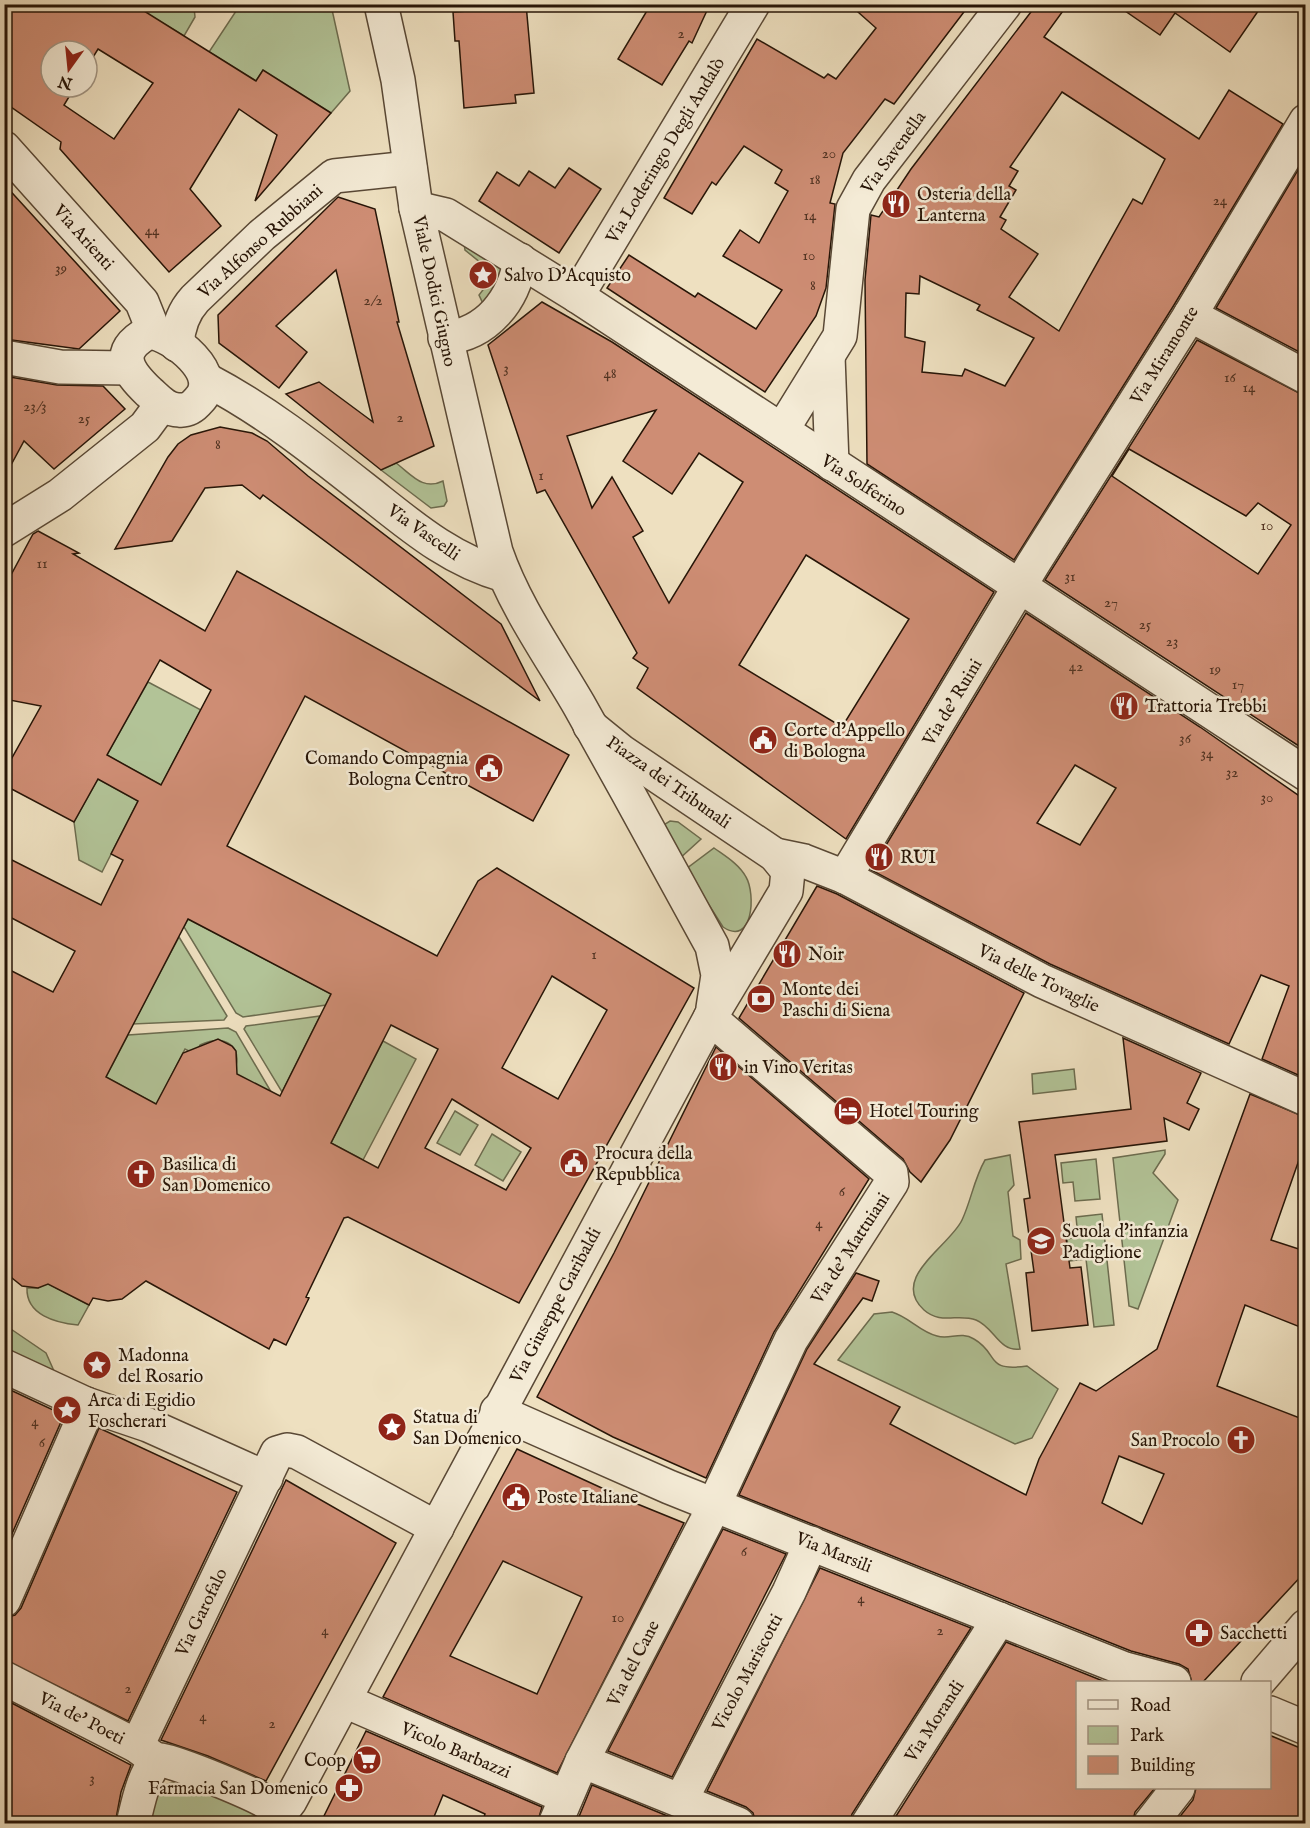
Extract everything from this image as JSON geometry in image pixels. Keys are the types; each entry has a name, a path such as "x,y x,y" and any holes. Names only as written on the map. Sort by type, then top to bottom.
{"street":[{"name":"Via Loderingo Degli Andalò","path":"577,296 753,4"},
{"name":"Via Savenella","path":"782,430 840,336 853,209 869,180 1005,4"},
{"name":"Viale Dodici Giugno","path":"390,10 416,208 496,552 504,575"},
{"name":"Via Miramonte","path":"1020,587 1190,315 1305,121"},
{"name":"Via Arienti","path":"4,148 142,302 150,322 163,338"},
{"name":"Via Alfonso Rubbiani","path":"163,338 179,326 188,307 195,299 262,234 326,181 342,174 410,168"},
{"name":"Via Solferino","path":"416,208 446,215 577,296 1305,774"},
{"path":"445,338 464,334 484,323 503,307 516,284 520,260"},
{"path":"1190,315 1305,377"},
{"path":"163,338 201,367 207,380 203,396 188,409 180,410 162,404 132,375 128,368 129,351 134,343 163,338"},
{"name":"Via Savenella","path":"828,356 832,464"},
{"path":"4,357 60,367 128,368"},
{"name":"Via Vascelli","path":"207,380 271,416 433,543 470,564 504,575"},
{"path":"4,530 60,495 145,427 162,404"},
{"path":"504,575 591,726"},
{"name":"Via de' Ruini","path":"845,877 1020,587"},
{"name":"Piazza dei Tribunali","path":"591,726 622,752 775,855"},
{"name":"Piazza dei Tribunali","path":"591,726 712,946 718,975 710,1018"},
{"path":"710,1018 786,891 788,871 775,855"},
{"name":"Via delle Tovaglie","path":"775,855 804,861 845,877 1042,981 1305,1099"},
{"path":"712,946 733,956 751,951"},
{"name":"Via Giuseppe Garibaldi","path":"281,1819 497,1411 710,1018"},
{"name":"Via de' Mattuiani","path":"710,1018 893,1177 892,1182 791,1340 714,1503"},
{"path":"4,1366 86,1404 148,1425 266,1478"},
{"path":"4,1600 83,1419 86,1404"},
{"name":"Via Marsili","path":"497,1411 714,1503 999,1619 1125,1669 1167,1681"},
{"name":"Via Garofalo","path":"133,1824 147,1776 147,1754 277,1453 287,1450 297,1452 437,1528"},
{"name":"Via del Cane","path":"560,1810 582,1761 714,1503"},
{"name":"Vicolo Mariscotti","path":"681,1800 789,1593 811,1543"},
{"name":"Via Morandi","path":"868,1824 999,1619"},
{"path":"1260,1681 1305,1626"},
{"name":"Via de' Poeti","path":"4,1678 147,1754 266,1803 281,1819"},
{"name":"Vicolo Barbazzi","path":"345,1701 560,1810"},
{"path":"1271,1714 1305,1728"},
{"path":"582,1761 738,1824"},
{"path":"1150,1824 1177,1789"}],"green space":[{"path":"133,5 190,5 194,7 195,17 184,36"},
{"path":"240,5 331,5 350,91 331,113 263,70 256,81 209,52"},
{"path":"464,243 502,270 486,310 479,295 489,282 487,268 465,250"},
{"path":"396,463 424,483 436,484 443,481 447,501 444,506 431,508 381,470"},
{"path":"148,682 201,710 161,785 107,755"},
{"path":"98,779 138,801 102,872 79,860 74,822"},
{"path":"670,821 678,822 701,839 678,860 662,826"},
{"path":"714,848 740,868 749,885 750,916 741,930 733,931 723,927 686,869"},
{"path":"188,919 331,994 326,1005 243,1017 236,1013 184,927"},
{"path":"179,937 227,1016 224,1020 133,1024"},
{"path":"320,1016 282,1092 244,1029 246,1026"},
{"path":"228,1028 236,1032 277,1102 234,1073 236,1055 230,1044 224,1042 209,1042 200,1045 195,1054 185,1049 161,1096 159,1106 106,1077 128,1035"},
{"path":"383,1041 416,1059 363,1160 331,1143"},
{"path":"1074,1069 1076,1089 1033,1094 1032,1074"},
{"path":"455,1111 478,1125 460,1155 437,1143"},
{"path":"492,1134 521,1152 503,1181 475,1165"},
{"path":"1165,1150 1165,1154 1153,1173 1178,1200 1138,1309 1129,1306 1113,1158"},
{"path":"1010,1155 1014,1185 1008,1192 1013,1236 1020,1240 1021,1259 1006,1264 1020,1349 1007,1347 988,1328 976,1320 943,1318 930,1314 915,1298 913,1286 917,1274 925,1263 962,1220 985,1160"},
{"path":"1096,1159 1100,1199 1075,1201 1073,1182 1063,1183 1061,1163"},
{"path":"1102,1214 1114,1325 1094,1327 1086,1259 1070,1261 1067,1239 1078,1237 1076,1217"},
{"path":"47,1283 89,1305 78,1325 52,1320 31,1305 27,1288 38,1288"},
{"path":"892,1312 937,1336 960,1336 974,1339 998,1364 1013,1367 1027,1366 1058,1389 1032,1438 1015,1444 838,1360 874,1314"},
{"path":"5,1325 46,1353 54,1371 5,1355"},
{"path":"183,1778 252,1809 257,1823 149,1824 158,1788"}],"building":[{"path":"4,4 133,4 256,81 263,70 331,113 255,201 277,135 239,109 190,189 221,226 169,272 60,149 61,142 4,102"},
{"path":"497,4 526,4 534,93 515,95 516,103 464,108 459,41 455,41 453,12 498,9"},
{"path":"651,4 710,4 692,43 689,41 662,85 618,59"},
{"path":"849,4 970,4 894,104 885,99 843,153 830,203 835,204 826,288 816,316 765,392 607,288 629,255 695,297 698,293 756,329 782,290 723,256 740,230 759,243 788,191 775,183 782,170 744,146 716,185 712,182 692,214 664,198 757,39 824,78 828,74 836,79 876,28"},
{"path":"1037,4 1068,4 1044,37 1199,139 1229,90 1283,124 1174,305 1014,560 867,464 865,280 871,215 879,217 911,169","holes":["1062,92 1165,159 1142,204 1133,199 1059,331 1009,297 1038,254 1001,229 1006,220 1000,217 1016,190 1009,186 1018,171 1010,167","920,276 980,305 977,310 1034,338 1005,386 965,369 962,376 922,372 925,342 905,337 906,293 919,294"]},
{"path":"1115,4 1263,4 1230,52 1175,13 1160,35"},
{"path":"1305,158 1305,355 1216,308"},
{"path":"569,168 601,189 559,253 479,201 497,172 519,186 529,171 555,188"},
{"path":"4,184 120,311 79,349 4,339"},
{"path":"338,197 375,209 399,322 397,322 434,446 381,470 286,394 319,382 373,422 336,270 276,326 307,352 279,388 219,343 218,315"},
{"path":"542,302 612,342 994,592 846,839 637,688 648,668 633,658 637,653 545,490 537,493 488,345","holes":["656,410 623,461 672,494 699,453 743,482 669,603 633,537 643,531 612,477 592,508 567,436","806,555 909,619 842,727 739,665"]},
{"path":"1197,340 1305,396 1305,750 1045,580","holes":["1129,449 1246,516 1258,503 1291,525 1258,574 1112,476"]},
{"path":"4,376 57,385 103,386 125,409 54,469 24,441 4,478"},
{"path":"220,427 252,433 267,441 308,476 501,624 540,701 263,495 260,499 242,485 205,488 172,541 115,549 168,457 178,444 191,435"},
{"path":"38,531 79,553 73,554 205,631 237,571 569,755 533,821 305,696 227,846 437,956 478,881 497,868 694,988 519,1303 348,1217 344,1218 286,1345 274,1339 269,1349 146,1281 122,1299 108,1301 93,1298 89,1305 48,1284 38,1288 22,1286 4,1267 4,967 53,992 75,951 4,914 4,856 101,905 123,860 111,854 138,801 98,779 74,822 4,785 4,772 41,706 4,699 4,588 33,534","holes":["160,660 211,690 161,785 107,755","188,919 331,994 280,1096 237,1074 236,1051 232,1046 218,1039 183,1053 156,1104 106,1077","552,976 607,1010 558,1099 502,1068","391,1025 438,1049 378,1168 331,1143","452,1099 531,1148 506,1190 425,1148"]},
{"path":"1026,613 1200,727 1305,800 1305,1078 1262,1059 1289,986 1261,975 1229,1044 1050,964 871,870","holes":["1075,765 1116,788 1080,845 1037,823"]},
{"path":"817,886 837,894 1024,993 950,1140 921,1182 910,1172 903,1159 739,1018"},
{"path":"1123,1038 1201,1073 1187,1103 1199,1109 1189,1130 1164,1118 1167,1141 1055,1155 1070,1268 1081,1267 1088,1325 1032,1331 1026,1273 1034,1272 1024,1199 1030,1198 1019,1122 1131,1109"},
{"path":"716,1047 869,1179 774,1332 706,1478 613,1437 537,1397 614,1253"},
{"path":"1250,1094 1305,1117 1305,1159 1300,1157 1271,1240 1305,1251 1305,1329 1245,1305 1217,1386 1305,1420 1305,1572 1204,1681 1191,1681 1188,1669 1179,1664 1131,1651 739,1495 807,1349 856,1273 879,1281 872,1301 863,1298 814,1364 900,1407 890,1424 1026,1495 1039,1459 1080,1383 1096,1391 1157,1349","holes":["1119,1456 1164,1474 1142,1524 1102,1503"]},
{"path":"4,1387 64,1415 4,1552"},
{"path":"99,1428 237,1492 128,1721 4,1660 4,1618 15,1615 21,1608"},
{"path":"517,1449 684,1523 557,1773 383,1697","holes":["503,1561 582,1597 537,1694 450,1656"]},
{"path":"286,1480 396,1543 266,1781 208,1756 161,1740"},
{"path":"723,1529 786,1554 672,1777 608,1751"},
{"path":"820,1568 971,1628 852,1814 849,1824 756,1824 753,1813 746,1807 707,1791"},
{"path":"1006,1642 1103,1681 1076,1681 1076,1789 1154,1789 1135,1812 1132,1824 891,1824"},
{"path":"4,1699 131,1765 121,1792 115,1824 4,1824"},
{"path":"366,1731 542,1807 537,1824 482,1824 485,1814 443,1795 431,1824 320,1824"},
{"path":"1271,1736 1305,1750 1305,1824 1174,1824 1193,1800 1196,1789 1271,1789"},
{"path":"592,1785 687,1824 576,1824"}],"place":[{"name":"Osteria della Lanterna","path":"896,204"},
{"name":"Salvo D'Acquisto","path":"483,275"},
{"name":"Trattoria Trebbi","path":"1124,706"},
{"name":"Corte d’Appello di Bologna","path":"763,740"},
{"name":"Comando Compagnia Bologna Centro","path":"489,768"},
{"name":"RUI","path":"879,857"},
{"name":"Noir","path":"787,954"},
{"name":"Monte dei Paschi di Siena","path":"761,999"},
{"name":"in Vino Veritas","path":"723,1067"},
{"name":"Hotel Touring","path":"848,1111"},
{"name":"Procura della Repubblica","path":"574,1163"},
{"name":"Basilica di San Domenico","path":"141,1174"},
{"name":"Scuola d'infanzia Padiglione","path":"1041,1241"},
{"name":"Madonna del Rosario","path":"97,1365"},
{"name":"Arca di Egidio Foscherari","path":"67,1410"},
{"name":"Statua di San Domenico","path":"392,1427"},
{"name":"San Procolo","path":"1241,1440"},
{"name":"Poste Italiane","path":"516,1497"},
{"name":"Sacchetti","path":"1199,1633"},
{"name":"Coop","path":"367,1760"},
{"name":"Farmacia San Domenico","path":"349,1788"}]}
